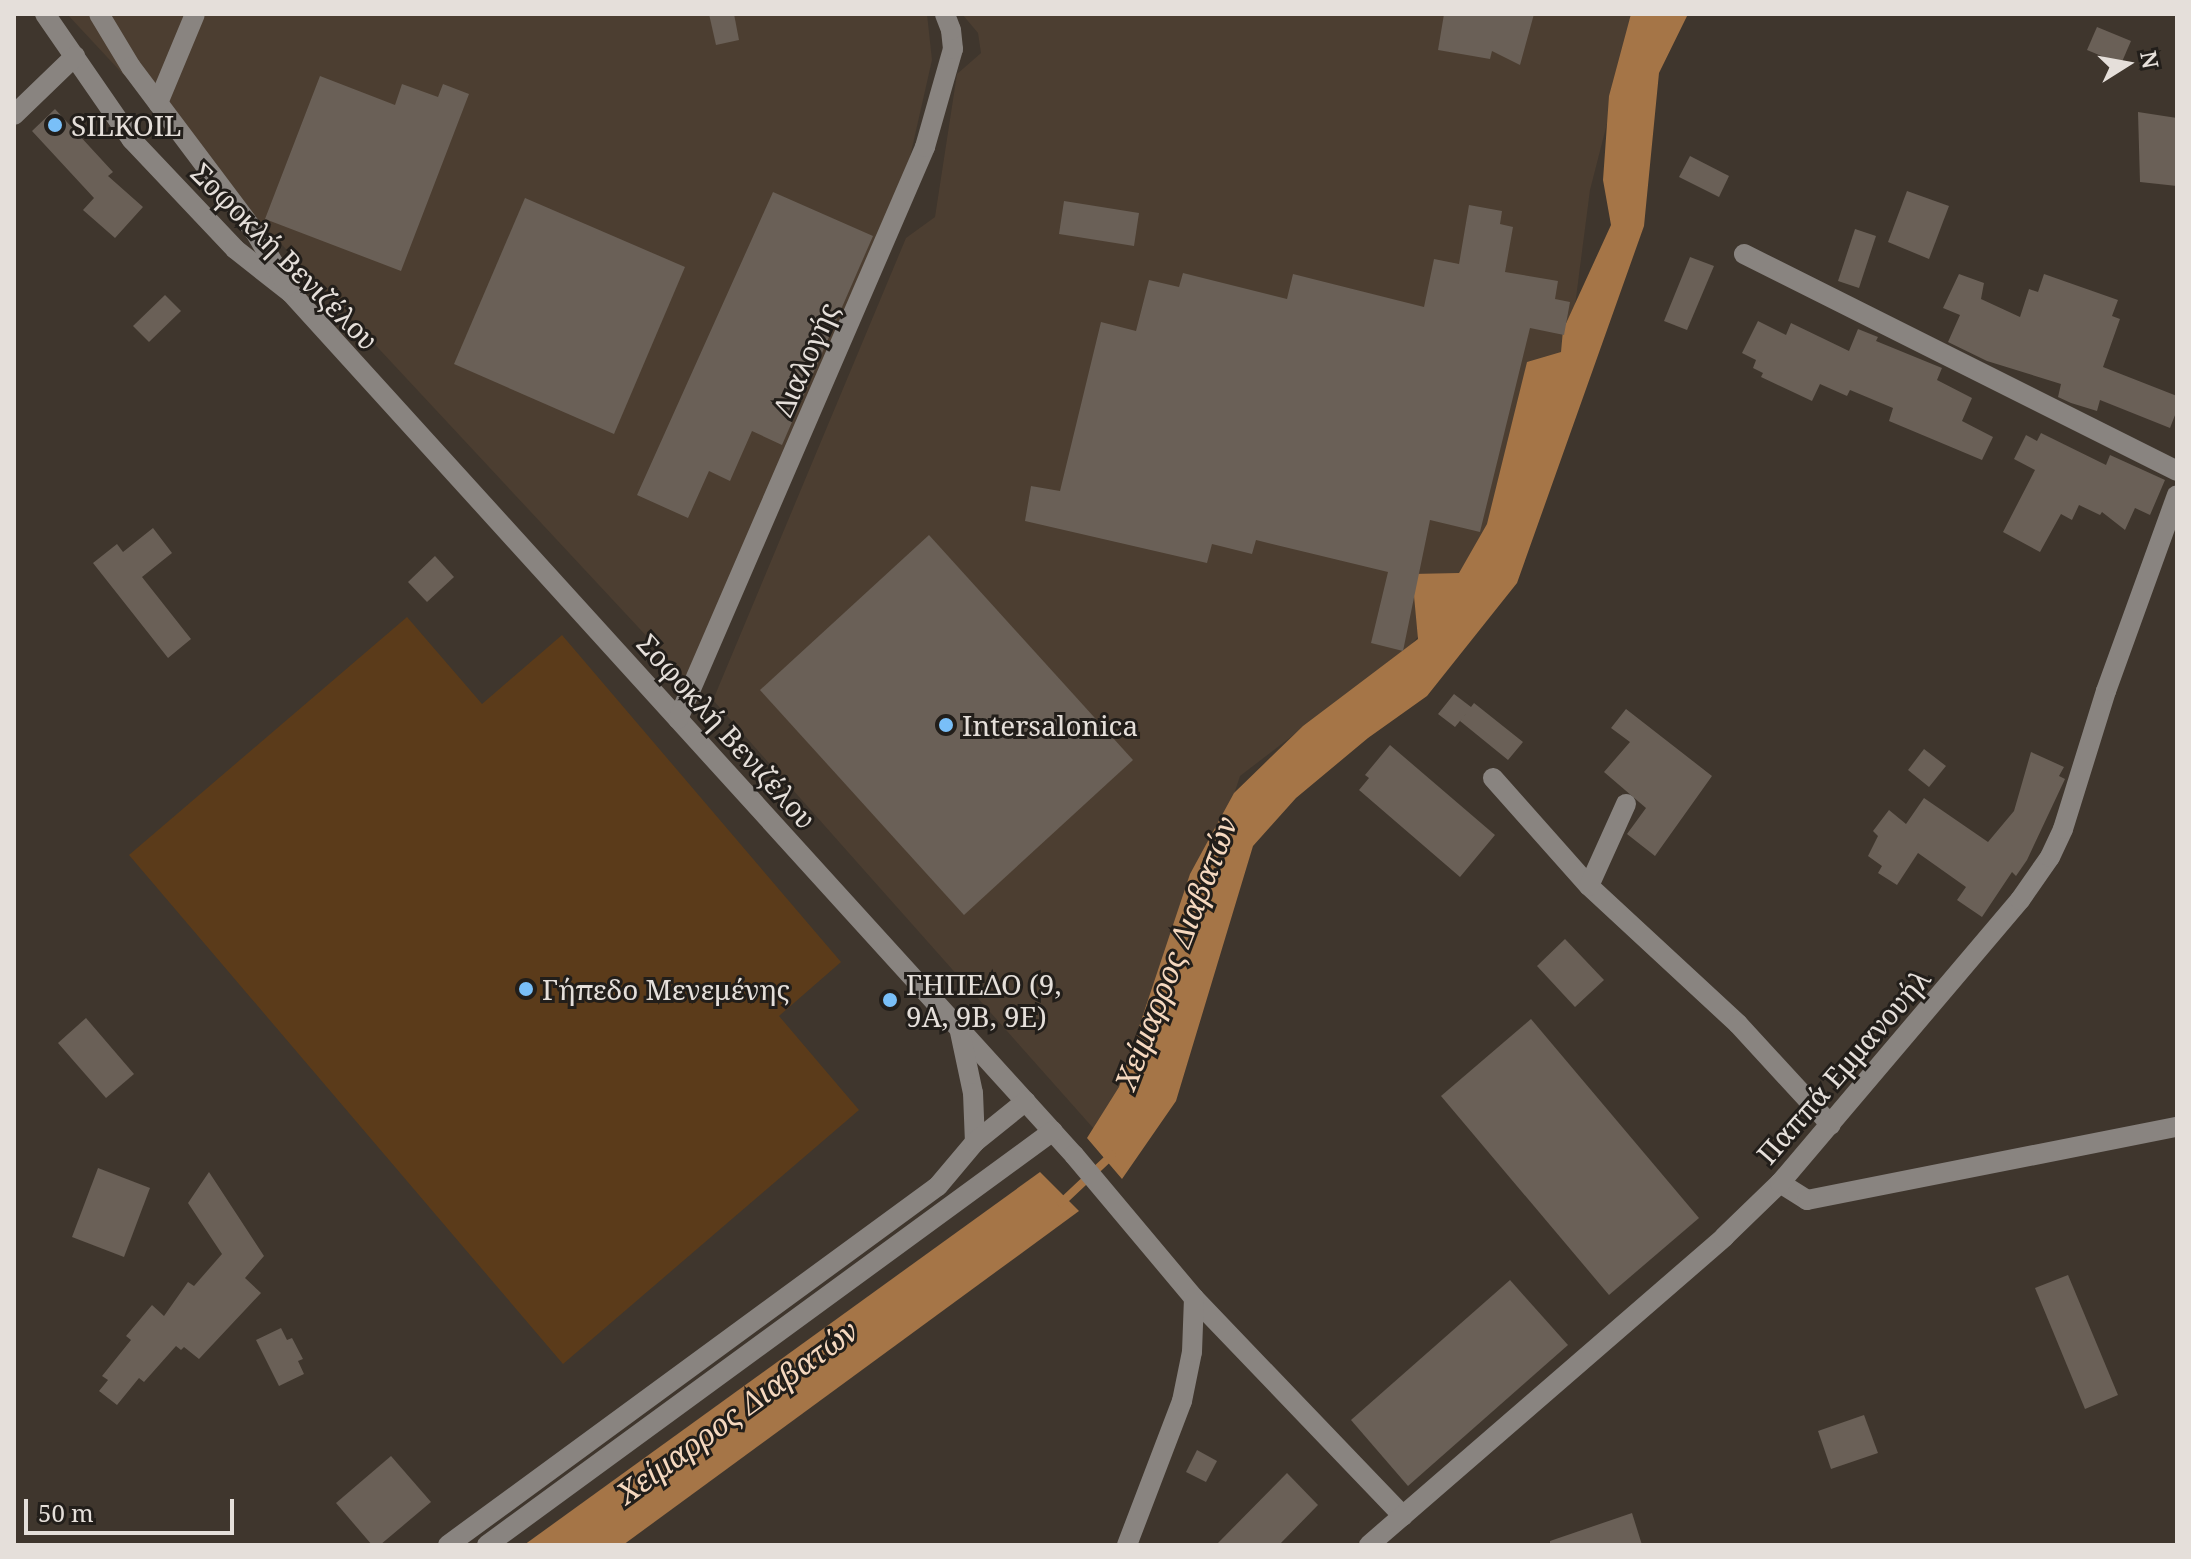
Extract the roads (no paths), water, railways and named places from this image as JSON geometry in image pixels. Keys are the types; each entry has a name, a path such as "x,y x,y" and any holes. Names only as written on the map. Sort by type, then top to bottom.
{"street":[{"name":"Σοφοκλή Βενιζέλου","path":"45,14 132,140 235,249 291,293 1053,1131 1194,1298 1403,1516"},
{"path":"99,14 158,103 255,232 291,293"},
{"path":"158,103 195,14"},
{"name":"Διαλογής","path":"678,719 925,147 953,49 945,14"},
{"path":"14,115 75,56"},
{"path":"1744,254 2177,471"},
{"name":"Παππά Εμμανουήλ","path":"1369,1545 1724,1237 1780,1183 1993,935 2050,857 2063,829 2106,691 2177,495"},
{"path":"1493,778 1589,886 1749,1035 1831,1125"},
{"path":"1589,886 1626,804"},
{"path":"959,1028 973,1093 975,1142"},
{"path":"448,1545 938,1186 975,1142 1026,1101"},
{"path":"1780,1183 1807,1200 2177,1127"},
{"path":"487,1545 1053,1131"},
{"path":"1127,1545 1182,1401 1192,1352 1194,1298"}],"water":[{"path":"1631,14 1688,14 1659,73 1644,226 1517,583 1427,696 1368,738 1296,798 1253,846 1176,1101 1122,1179 1087,1138 1119,1087 1190,874 1234,793 1303,726 1418,639 1412,574 1459,573 1487,524 1527,362 1561,352 1563,330 1611,225 1603,180 1609,96"},
{"path":"1040,1172 1079,1211 623,1545 524,1545"}],"waterway":[{"name":"Χείμαρρος Διαβατών","path":"1061,1203 1112,1155"}],"place":[{"name":"SILKOIL","path":"55,125"},
{"name":"Intersalonica","path":"946,725"},
{"name":"Γήπεδο Μενεμένης","path":"526,989"},
{"name":"ΓΗΠΕΔΟ (9, 9Α, 9Β, 9Ε)","path":"890,1000"}]}
